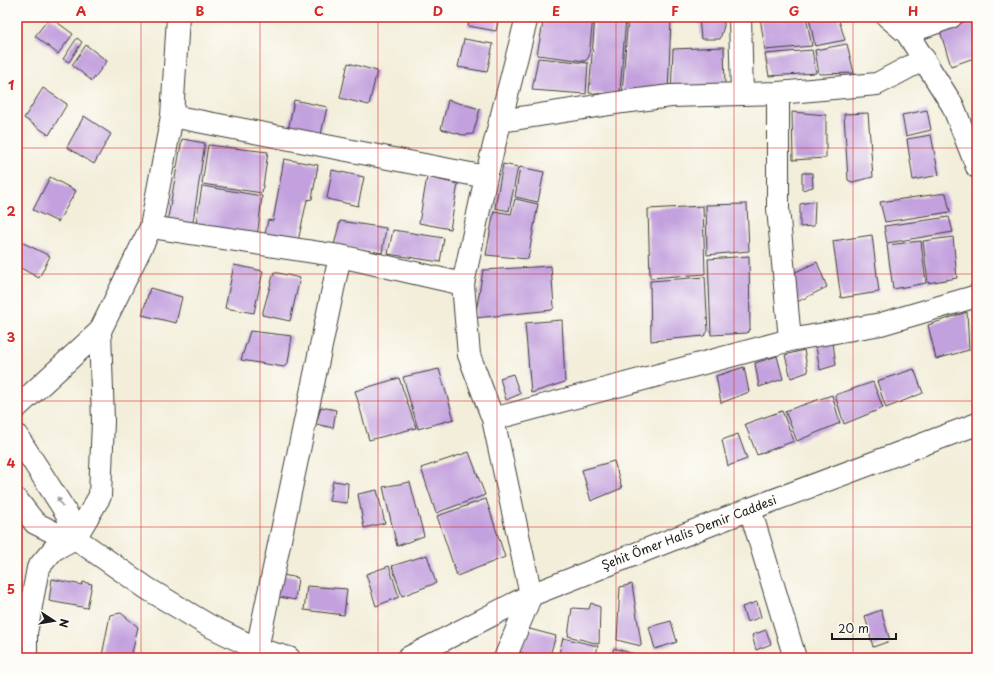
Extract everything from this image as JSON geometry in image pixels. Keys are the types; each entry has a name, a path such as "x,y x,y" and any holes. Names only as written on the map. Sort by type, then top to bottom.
{"street":[{"path":"17,407 100,331 151,227 172,116 178,17"},
{"path":"505,658 531,595 493,418 469,354 463,284 486,178 527,17"},
{"path":"740,17 742,94"},
{"path":"888,17 907,33 953,106 977,167"},
{"path":"907,33 951,17"},
{"path":"500,122 630,101 671,96 778,93 877,84 924,59"},
{"path":"778,93 778,208 790,340"},
{"path":"172,116 486,178"},
{"path":"151,227 340,256 463,284"},
{"path":"257,649 340,256"},
{"path":"493,418 790,340 881,324 977,296"},
{"path":"26,658 26,633 38,568 54,550 74,538 100,496 103,421 100,331"},
{"name":"Şehit Ömer Halis Demir Caddesi","path":"408,658 531,595 750,509 977,424"},
{"path":"17,436 67,514 74,538"},
{"path":"17,500 35,523 55,533 74,538 148,589 208,625 257,649 289,658"},
{"path":"750,509 795,658"}],"building":[{"path":"50,17 73,34 58,54 35,36"},
{"path":"470,17 499,17 496,31 468,26"},
{"path":"544,17 593,17 589,57 585,61 537,55"},
{"path":"595,17 626,18 620,91 618,95 589,93"},
{"path":"628,17 671,20 668,93 622,94"},
{"path":"699,17 724,17 724,26 720,39 701,39"},
{"path":"760,17 806,17 812,46 765,50"},
{"path":"809,17 838,17 845,40 815,46"},
{"path":"976,17 977,57 951,66 940,31"},
{"path":"77,38 82,42 69,62 63,59"},
{"path":"464,39 493,44 487,72 458,67"},
{"path":"847,44 854,73 819,74 815,50"},
{"path":"86,45 107,61 92,81 72,65"},
{"path":"724,47 725,88 671,92 673,49"},
{"path":"812,50 816,73 769,76 765,54"},
{"path":"538,58 588,63 586,94 532,90"},
{"path":"348,63 377,71 369,105 340,98"},
{"path":"43,88 67,104 49,135 24,118"},
{"path":"294,100 327,107 320,139 288,131"},
{"path":"448,100 480,109 473,134 463,135 441,129"},
{"path":"927,110 931,130 906,136 902,115"},
{"path":"792,112 826,115 826,158 793,160"},
{"path":"868,113 873,177 852,182 848,180 844,114"},
{"path":"84,116 111,134 94,164 67,147"},
{"path":"931,135 939,175 913,180 907,139"},
{"path":"182,139 205,143 192,228 167,223"},
{"path":"208,145 268,152 262,193 202,184"},
{"path":"284,159 318,165 312,199 307,200 298,241 265,234 268,220 273,221"},
{"path":"503,164 518,167 509,211 495,208"},
{"path":"520,167 544,172 538,202 515,197"},
{"path":"332,170 364,177 358,206 327,199"},
{"path":"802,173 812,173 813,187 802,190"},
{"path":"50,177 76,191 58,222 33,210"},
{"path":"427,177 458,184 450,229 419,223"},
{"path":"202,186 262,196 257,238 195,229"},
{"path":"946,193 950,212 885,222 880,202"},
{"path":"515,199 538,204 528,259 486,255 494,211 511,214"},
{"path":"815,201 814,226 800,227 800,204"},
{"path":"747,204 749,251 707,255 706,205"},
{"path":"703,206 705,274 650,278 648,209"},
{"path":"949,217 953,232 887,243 884,226"},
{"path":"340,221 386,228 382,253 334,245"},
{"path":"393,230 444,238 440,262 388,254"},
{"path":"872,235 879,292 841,298 833,241"},
{"path":"953,237 957,278 928,283 923,241"},
{"path":"17,240 50,256 39,278 17,266"},
{"path":"921,241 926,283 893,289 887,245"},
{"path":"749,256 750,329 747,333 711,335 708,259"},
{"path":"817,262 827,287 797,302 789,275"},
{"path":"234,265 263,271 254,313 225,308"},
{"path":"551,266 554,307 552,310 475,318 483,270"},
{"path":"274,272 300,278 290,321 262,315"},
{"path":"705,277 708,331 704,336 651,341 650,281"},
{"path":"150,288 182,297 176,323 142,315"},
{"path":"967,312 969,350 936,359 928,325"},
{"path":"562,320 565,382 531,393 525,323"},
{"path":"250,331 292,336 288,363 284,367 241,360"},
{"path":"833,343 836,365 820,370 816,347"},
{"path":"804,350 808,372 791,378 785,355"},
{"path":"777,356 783,379 759,387 755,363"},
{"path":"744,367 749,392 721,403 716,376"},
{"path":"439,369 454,419 418,429 403,377"},
{"path":"914,369 923,393 886,408 877,381"},
{"path":"513,374 520,394 506,400 500,378"},
{"path":"399,378 416,428 369,440 355,391"},
{"path":"873,382 883,408 844,424 835,395"},
{"path":"832,395 840,423 797,441 785,411"},
{"path":"321,407 336,410 333,428 316,424"},
{"path":"782,411 794,441 757,455 745,424"},
{"path":"738,434 747,459 728,466 722,440"},
{"path":"469,452 485,495 436,513 421,468"},
{"path":"614,461 622,488 591,501 582,470"},
{"path":"333,481 348,483 347,503 329,501"},
{"path":"410,482 424,536 397,546 383,487"},
{"path":"377,490 385,523 364,528 358,494"},
{"path":"486,499 505,557 457,576 437,516"},
{"path":"427,555 436,583 402,596 392,566"},
{"path":"389,566 399,597 376,606 366,574"},
{"path":"278,574 298,578 295,600 274,596"},
{"path":"52,579 82,585 83,582 92,584 87,608 49,601"},
{"path":"632,584 641,646 617,640 620,587"},
{"path":"307,586 347,589 344,615 304,610"},
{"path":"757,602 761,617 747,622 742,607"},
{"path":"591,603 600,607 599,644 568,636 572,608 589,609"},
{"path":"881,610 890,641 873,647 865,616"},
{"path":"121,613 138,627 131,658 108,658 102,656 110,615"},
{"path":"671,621 677,642 655,649 649,627"},
{"path":"522,627 556,636 549,658 539,658 516,651"},
{"path":"766,630 771,644 756,650 752,635"},
{"path":"563,638 598,646 595,658 558,657"},
{"path":"614,648 646,658 611,658"}]}
